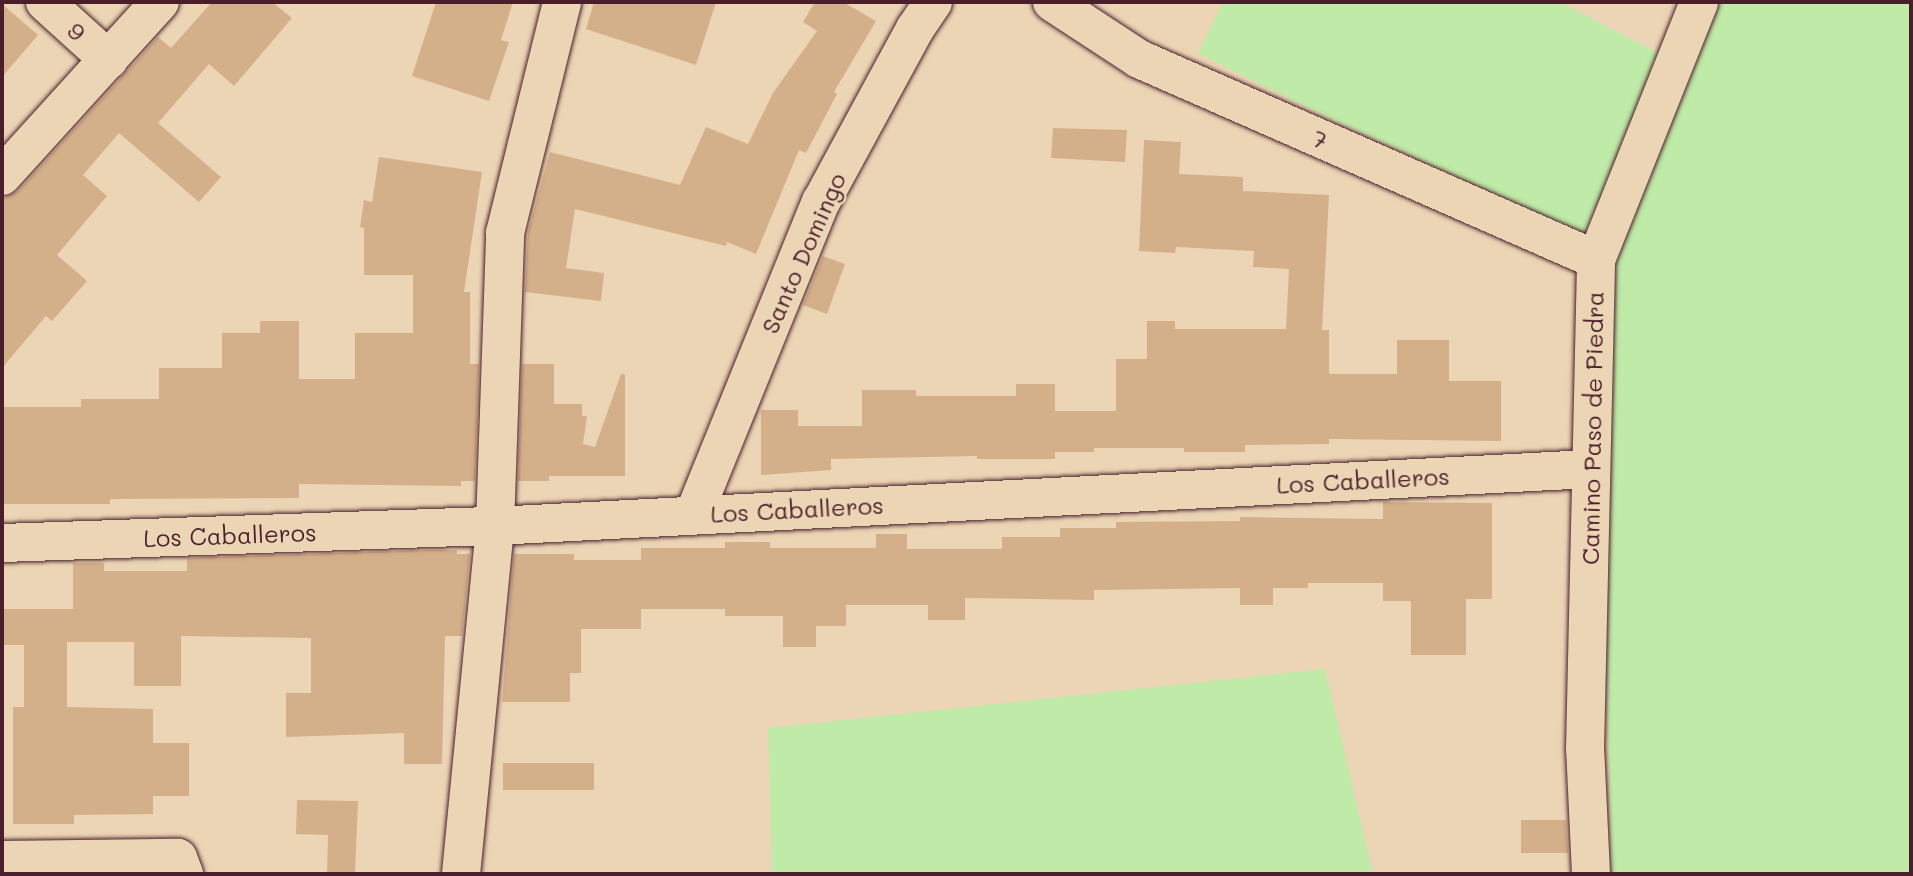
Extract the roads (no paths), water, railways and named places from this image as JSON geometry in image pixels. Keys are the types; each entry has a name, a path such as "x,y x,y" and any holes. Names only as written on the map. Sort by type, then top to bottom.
{"street":[{"name":"9","path":"45,2 109,60"},
{"path":"2,176 160,2"},
{"path":"461,874 495,526 505,233 562,2"},
{"name":"Santo Domingo","path":"694,514 821,202 915,29 933,2"},
{"name":"7","path":"1052,2 1139,59 1596,260"},
{"name":"Camino Paso de Piedra","path":"1591,874 1585,749 1596,260 1699,2"},
{"name":"Los Caballeros","path":"2,543 495,526 1591,469"},
{"path":"2,860 178,858 184,874"}]}
